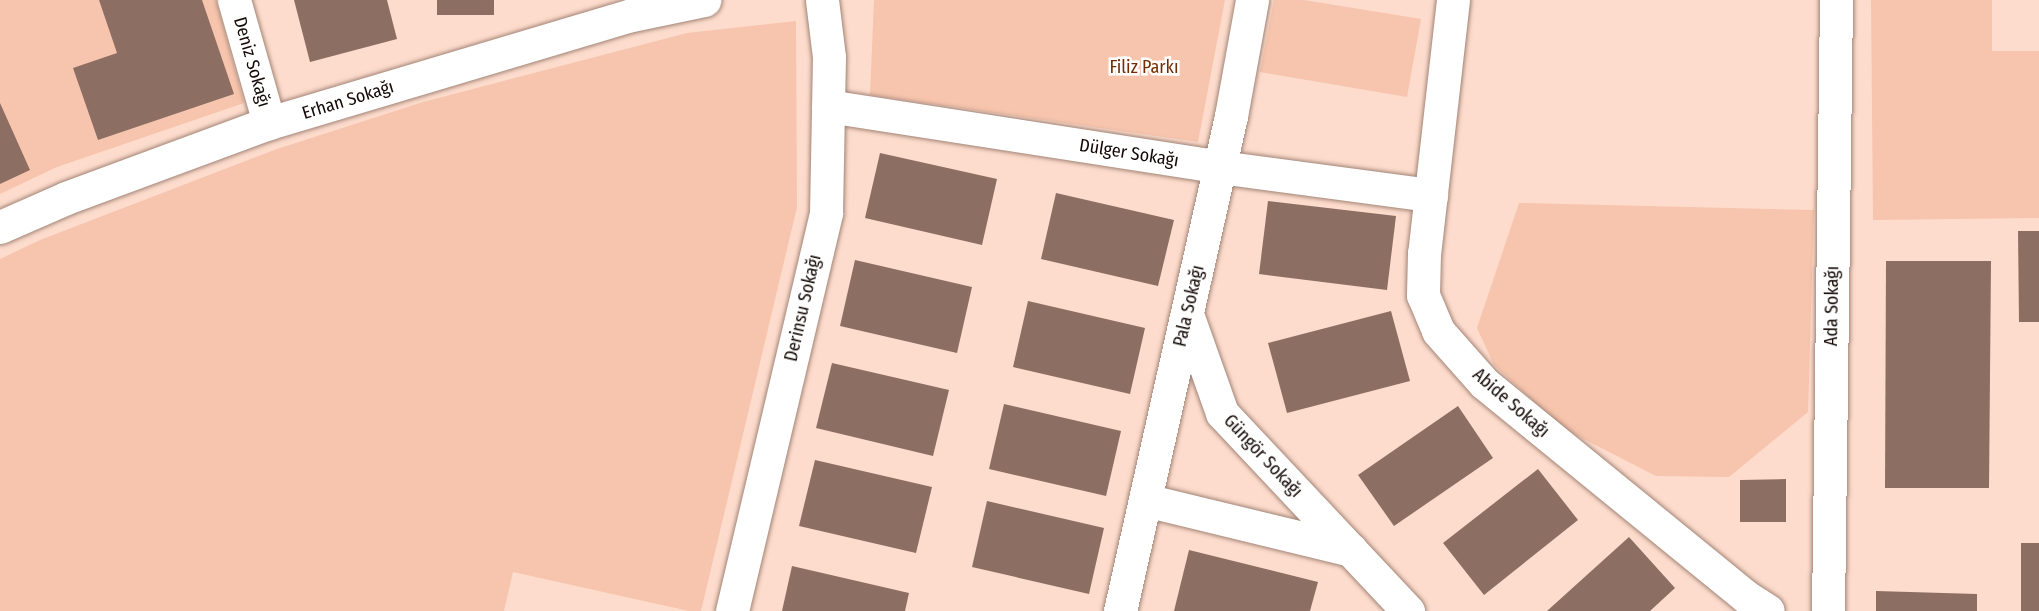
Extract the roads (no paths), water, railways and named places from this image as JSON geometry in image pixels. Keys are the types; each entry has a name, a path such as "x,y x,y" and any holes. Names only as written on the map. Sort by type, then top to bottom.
{"street":[{"name":"Deniz Sokağı","path":"234,0 269,123"},
{"name":"Erhan Sokağı","path":"0,227 66,198 269,123 632,15 704,0"},
{"name":"Derinsu Sokağı","path":"732,611 826,213 829,57 822,0"},
{"name":"Pala Sokağı","path":"1120,611 1220,167 1252,0"},
{"name":"Abide Sokağı","path":"1453,0 1424,253 1422,295 1438,331 1484,383 1745,596 1768,611"},
{"name":"Ada Sokağı","path":"1828,611 1836,0"},
{"name":"Dülger Sokağı","path":"828,106 1220,167 1431,195"},
{"name":"Güngör Sokağı","path":"1187,314 1222,413 1408,611"},
{"path":"1145,500 1351,550"}],"park label":[{"name":"Filiz Parkı","path":"1144,67"}]}
